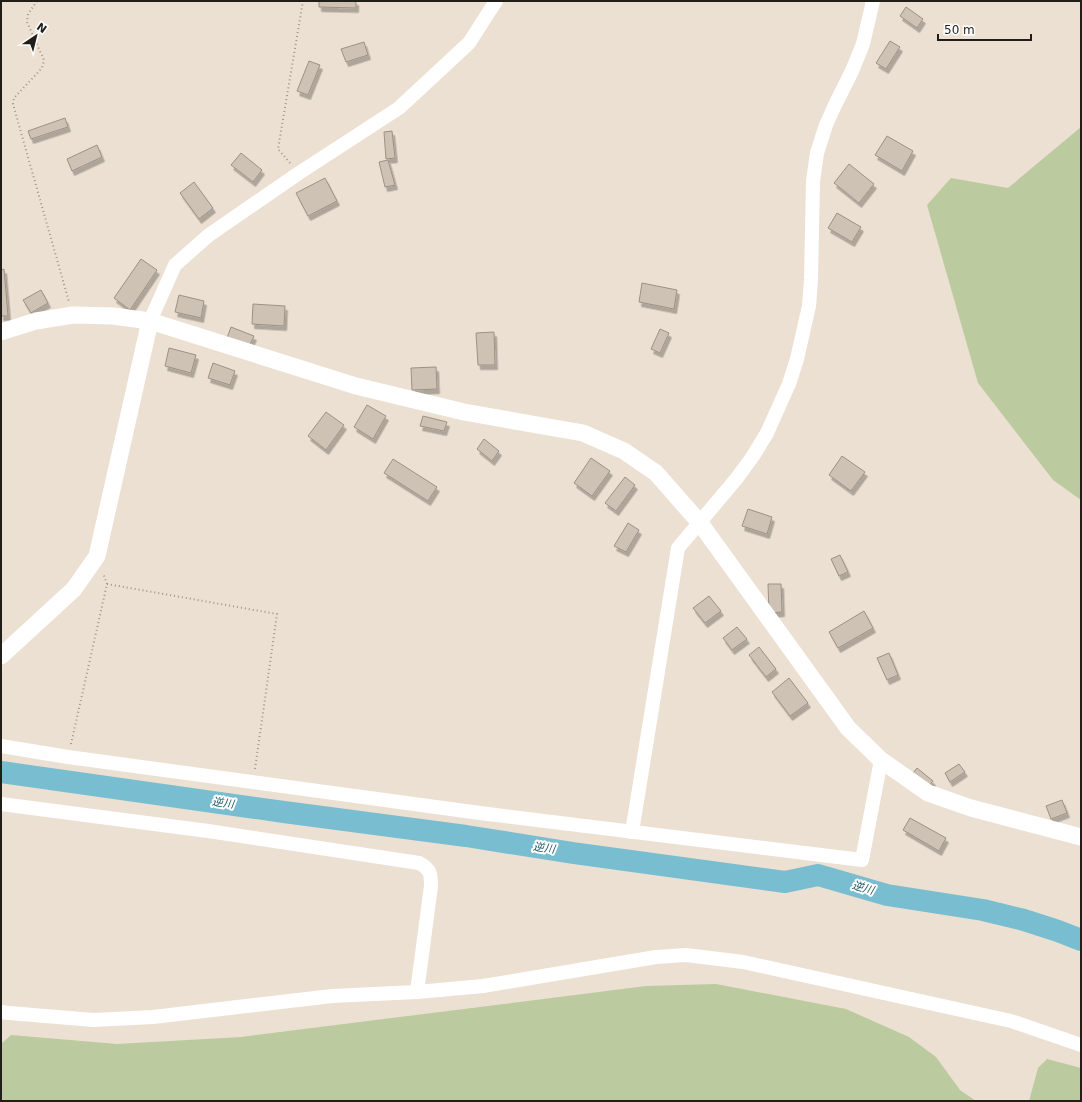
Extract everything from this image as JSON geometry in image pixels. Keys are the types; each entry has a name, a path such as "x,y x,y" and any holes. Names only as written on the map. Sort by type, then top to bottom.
{"street":[{"path":"1,656 74,589 97,556 150,321 175,265 209,235 298,173 399,108 469,43 496,1"},
{"path":"632,832 678,548 737,478 753,456 767,433 789,384 797,359 808,306 811,280 813,181 818,153 826,125 852,71 863,44 873,1"},
{"path":"1,332 36,321 73,315 113,316 150,321 356,386 464,412 583,432 624,450 656,474 700,523 848,728 881,760 928,793 971,808 1081,837"},
{"path":"1,746 68,757 253,782 632,832 862,860 881,760"},
{"path":"1,804 208,831 419,863 427,868 431,876 431,886 417,992"},
{"path":"1,1012 24,1015 100,1019 153,1017 332,996 417,992 483,986 656,957 686,955 743,962 1011,1021 1081,1045"}],"path":[{"path":"37,1 28,14 27,22 44,60 42,68 14,98 13,104 73,315"},
{"path":"298,173 278,149 303,1"},
{"path":"68,757 107,584 277,614 253,782"}],"green space":[{"path":"1081,127 1081,500 1053,480 978,383 927,205 951,178 1008,188"},
{"path":"716,984 846,1009 909,1037 936,1057 960,1090 976,1101 1,1101 1,1044 11,1035 117,1044 241,1037 646,986"},
{"path":"1047,1059 1081,1068 1081,1101 1029,1101 1038,1068"}],"building":[{"path":"319,1 356,1 356,8 319,7"},
{"path":"906,7 923,19 917,28 900,16"},
{"path":"890,41 900,47 886,69 876,63"},
{"path":"364,42 368,55 346,62 341,49"},
{"path":"309,61 320,65 308,95 297,91"},
{"path":"65,118 68,127 31,139 28,131"},
{"path":"392,131 395,158 386,159 384,132"},
{"path":"887,136 913,151 902,171 875,155"},
{"path":"97,145 102,157 72,171 67,159"},
{"path":"241,153 262,170 253,182 231,165"},
{"path":"388,160 395,185 385,187 379,162"},
{"path":"849,164 874,184 859,203 834,183"},
{"path":"325,178 337,201 308,216 296,193"},
{"path":"194,182 213,208 199,219 180,193"},
{"path":"837,213 861,227 852,242 828,228"},
{"path":"141,259 157,270 130,310 114,298"},
{"path":"4,269 8,316 1,316 1,270"},
{"path":"642,283 677,290 674,309 639,302"},
{"path":"41,290 48,303 31,313 23,300"},
{"path":"179,295 204,301 201,318 175,312"},
{"path":"253,304 285,306 284,326 252,324"},
{"path":"231,327 254,336 249,347 227,338"},
{"path":"660,329 669,333 660,353 651,349"},
{"path":"494,332 495,365 478,365 476,333"},
{"path":"169,348 196,355 191,373 165,366"},
{"path":"213,363 235,371 230,385 208,378"},
{"path":"436,367 437,389 412,390 411,368"},
{"path":"367,405 386,416 373,439 354,427"},
{"path":"326,412 344,425 326,450 308,436"},
{"path":"423,416 447,422 444,431 420,426"},
{"path":"484,439 499,451 492,461 477,449"},
{"path":"842,456 865,472 851,491 829,475"},
{"path":"591,458 610,471 592,496 574,483"},
{"path":"393,459 437,487 428,501 384,473"},
{"path":"625,477 635,485 616,511 605,503"},
{"path":"748,509 772,517 767,534 742,526"},
{"path":"628,523 639,530 626,552 614,546"},
{"path":"840,555 848,572 839,576 831,559"},
{"path":"768,584 781,584 782,612 769,613"},
{"path":"709,596 721,611 705,623 693,608"},
{"path":"864,611 873,628 838,648 829,632"},
{"path":"737,627 747,639 732,650 723,638"},
{"path":"759,647 776,669 766,677 749,655"},
{"path":"889,653 898,675 887,680 877,658"},
{"path":"789,678 808,703 790,716 772,692"},
{"path":"959,764 965,772 950,782 945,773"},
{"path":"917,768 933,781 924,792 908,780"},
{"path":"1062,800 1067,813 1051,819 1046,806"},
{"path":"910,818 946,838 939,851 903,830"}],"waterway":[{"name":"逆川","path":"1,772 466,836 573,853 785,882 818,875 887,895 983,910 1024,920 1081,940"}]}
